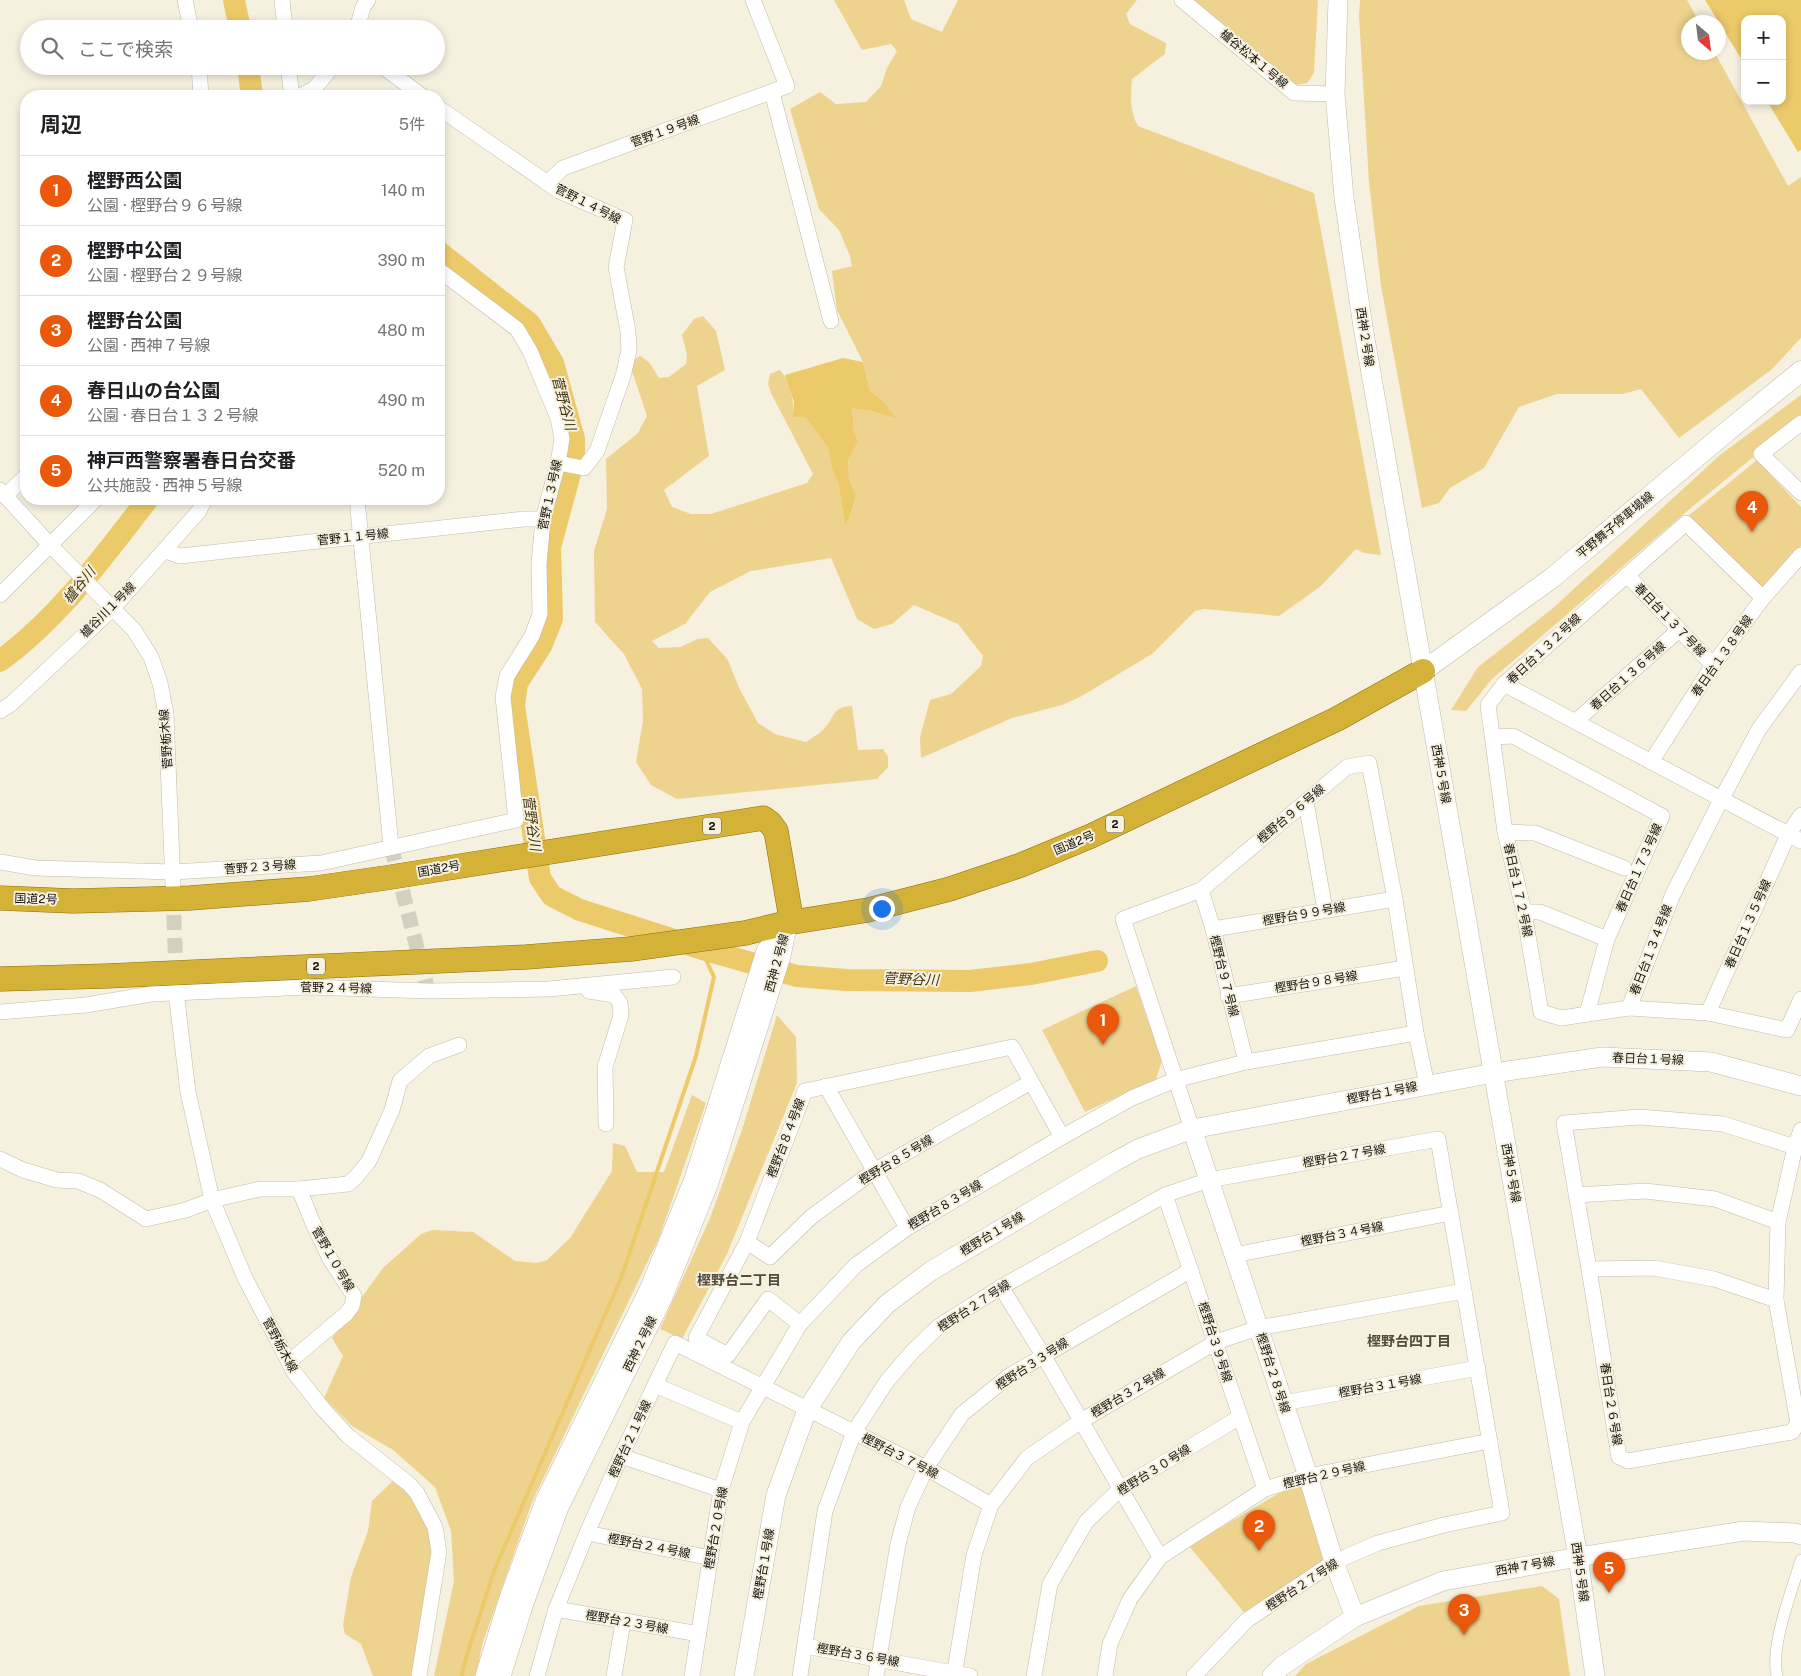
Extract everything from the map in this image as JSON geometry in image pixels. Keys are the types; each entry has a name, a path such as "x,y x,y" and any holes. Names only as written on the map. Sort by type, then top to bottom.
{"highway":[{"name":"国道2号","path":"0,979 116,976 526,957 631,949 745,934 788,923 868,910 950,890 1021,865 1091,836 1328,723 1423,671"},
{"name":"国道2号","path":"0,898 73,901 190,898 309,889 763,818 776,831 790,912 788,923"}],"main road":[{"name":"平野舞子停車場線","path":"1423,671 1552,578 1801,371"}],"street":[{"path":"185,0 189,20"},
{"path":"282,0 283,20"},
{"path":"359,20 363,7 368,0"},
{"name":"菅野１９号線","path":"547,183 563,168 786,86 753,0"},
{"name":"櫨谷松本１号線","path":"1182,0 1294,93 1335,94"},
{"name":"西神２号線","path":"1338,0 1335,94 1344,198 1363,328 1423,671"},
{"path":"200,75 201,90"},
{"path":"289,75 291,90"},
{"path":"312,90 326,75"},
{"path":"394,75 414,90"},
{"path":"772,92 831,321"},
{"name":"菅野１４号線","path":"445,112 559,191 625,220 616,267 628,331 629,350 623,376 597,451 584,468 558,463"},
{"name":"菅野１３号線","path":"445,278 517,329 530,351 558,418 562,440 543,520 540,564 540,614 532,636 507,676 503,697 516,820"},
{"path":"1801,423 1761,454 1801,493"},
{"path":"20,480 3,493 50,546"},
{"path":"0,595 90,505"},
{"name":"櫨谷川１号線","path":"0,711 11,704 114,608 199,511 202,505"},
{"path":"357,505 391,846"},
{"name":"菅野１１号線","path":"164,551 180,556 524,519 543,520"},
{"name":"春日台１３２号線","path":"1763,598 1686,523 1504,684 1795,838"},
{"name":"菅野栃木線","path":"50,546 114,608 134,630 151,657 160,683 166,714 173,879"},
{"name":"春日台１３８号線","path":"1651,762 1713,665 1763,598 1801,555"},
{"name":"春日台１３７号線","path":"1627,575 1713,665"},
{"name":"春日台１３６号線","path":"1576,721 1679,630"},
{"name":"西神５号線","path":"1423,671 1578,1557 1595,1676"},
{"name":"春日台１３４号線","path":"1801,672 1759,729 1722,798 1673,894 1629,1008 1708,1013 1788,1030 1801,999"},
{"name":"春日台１７２号線","path":"1504,684 1488,705 1494,737 1505,832 1524,912 1541,1012 1561,1018 1629,1008"},
{"name":"春日台１７３号線","path":"1494,737 1513,736 1662,816 1607,939 1587,1014"},
{"name":"樫野台９６号線","path":"1192,1128 1124,919 1200,890 1347,767 1369,763 1395,899 1404,968 1427,1085"},
{"path":"1306,802 1325,910"},
{"name":"春日台１３５号線","path":"1708,1013 1795,838 1801,815"},
{"name":"菅野２３号線","path":"0,862 35,868 173,879 321,863 391,846 516,820"},
{"path":"1505,832 1535,833 1624,868"},
{"name":"樫野台９７号線","path":"1200,890 1213,929 1228,996 1246,1062"},
{"name":"樫野台９９号線","path":"1213,929 1395,899"},
{"path":"1524,912 1540,912 1607,939"},
{"name":"西神２号線","path":"485,1676 509,1598 545,1501 649,1290 694,1179 774,953 788,923"},
{"name":"樫野台９８号線","path":"1228,996 1404,968"},
{"name":"菅野２４号線","path":"0,1012 86,1005 151,994 308,987 428,991 568,987 672,977"},
{"name":"西神２号線","path":"501,1676 524,1603 560,1507 663,1297 705,1193 764,984"},
{"path":"568,987 614,995 620,1003 621,1015 604,1067 606,1124"},
{"name":"菅野栃木線","path":"177,1000 188,1092 212,1200 245,1278 294,1372 348,1436 409,1484 417,1493 435,1527 439,1552 419,1676"},
{"path":"1175,1080 1246,1062 1416,1033"},
{"path":"0,1159 23,1170 57,1180 78,1181 100,1190 146,1219 186,1210 212,1200 260,1189 348,1184 368,1161 392,1110 400,1081 429,1056 459,1045"},
{"name":"樫野台８４号線","path":"800,1324 768,1298 728,1355 696,1338 747,1242 804,1091 1012,1047 1062,1137"},
{"name":"春日台１号線","path":"1494,1073 1602,1057 1701,1061 1801,1086"},
{"name":"樫野台１号線","path":"744,1676 776,1495 807,1410 851,1342 886,1304 931,1271 1114,1162 1138,1149 1192,1128 1494,1073"},
{"name":"樫野台８３号線","path":"762,1387 800,1324 856,1266 907,1228 1132,1098 1175,1080"},
{"name":"樫野台８５号線","path":"747,1242 770,1257 811,1217 874,1171 1032,1082"},
{"path":"826,1086 907,1228"},
{"name":"春日台２６号線","path":"1795,1147 1723,1124 1640,1118 1564,1123 1590,1269 1619,1457 1628,1461 1792,1432 1798,1423 1797,1396 1776,1300 1778,1222 1795,1147 1801,1130"},
{"name":"樫野台２８号線","path":"1192,1128 1308,1476 1334,1562 1355,1617"},
{"name":"樫野台２７号線","path":"800,1676 825,1511 854,1432 886,1381 939,1326 1001,1287 1165,1195 1209,1180 1438,1139 1502,1513 1444,1525 1378,1543 1334,1562 1247,1620 1194,1676"},
{"name":"菅野１０号線","path":"289,1362 346,1314 352,1306 354,1296 330,1259 312,1222 299,1188"},
{"path":"1576,1194 1646,1191 1715,1199 1778,1222"},
{"name":"樫野台３９号線","path":"1165,1195 1265,1489"},
{"name":"樫野台３４号線","path":"1234,1254 1451,1213"},
{"path":"1590,1269 1654,1268 1714,1279 1776,1300"},
{"name":"樫野台３３号線","path":"876,1676 898,1544 908,1507 926,1468 962,1414 1009,1376 1192,1270"},
{"path":"1001,1287 1043,1355 1160,1557"},
{"name":"樫野台３２号線","path":"954,1674 974,1556 991,1505 1027,1458 1081,1421 1216,1342 1258,1328 1464,1291"},
{"name":"樫野台２１号線","path":"537,1676 556,1609 587,1533 621,1456 675,1343 807,1410"},
{"name":"樫野台３１号線","path":"1283,1403 1478,1368"},
{"path":"655,1385 742,1422"},
{"name":"樫野台２０号線","path":"692,1676 721,1490 742,1422 762,1387"},
{"name":"樫野台３７号線","path":"807,1410 926,1468 991,1505"},
{"name":"樫野台３０号線","path":"1034,1676 1050,1584 1086,1522 1120,1489 1240,1417"},
{"name":"樫野台２９号線","path":"1105,1676 1110,1644 1130,1599 1160,1557 1265,1489 1308,1476 1490,1441"},
{"path":"621,1456 721,1490"},
{"name":"西神７号線","path":"1272,1676 1282,1666 1355,1617 1443,1581 1744,1530 1786,1532 1801,1536"},
{"name":"樫野台２４号線","path":"587,1533 711,1558"},
{"path":"1777,1676 1775,1666 1776,1647 1801,1560"},
{"name":"樫野台２３号線","path":"556,1609 699,1634"},
{"path":"614,1676 624,1622"},
{"name":"樫野台３６号線","path":"806,1646 970,1676"}],"shaded area":[{"path":"834,0 904,0 911,19 942,32 958,0 1137,0 1126,14 1130,24 1166,43 1165,54 1132,79 1132,109 1138,126 1314,193 1381,555 1364,553 1356,549 1321,586 1279,616 1204,609 1195,611 1152,654 1080,697 1062,705 1012,718 921,758 920,737 930,700 951,694 981,666 983,656 958,624 914,605 892,624 874,629 857,619 831,558 751,571 710,592 685,624 652,641 659,648 680,647 698,639 708,638 728,660 739,688 758,723 775,734 806,742 827,726 840,708 852,706 858,750 883,749 888,757 888,767 877,779 677,799 651,785 636,762 643,721 642,689 624,654 595,622 594,551 607,509 606,459 638,433 647,416 632,371 632,361 640,356 649,362 659,378 669,377 686,364 687,354 682,335 694,319 703,316 716,331 725,370 697,386 709,456 664,490 672,507 691,514 711,514 807,483 813,474 771,393 768,384 770,374 780,370 784,375 791,392 793,416 805,417 828,448 832,469 839,486 845,527 856,498 849,478 848,460 858,442 854,429 852,407 897,419 885,403 870,391 863,362 837,310 832,271 852,266 850,256 839,230 819,209 790,109 820,92 836,104 866,102 881,86 887,68 897,51 891,44 862,50"},
{"path":"1194,0 1318,0 1314,73 1307,83 1296,85"},
{"path":"1360,0 1687,0 1695,15 1681,15 1681,60 1719,60 1741,100 1741,105 1744,105 1788,186 1801,177 1801,338 1771,370 1679,438 1641,389 1623,394 1557,394 1519,407 1484,468 1450,488 1439,503 1422,508 1381,286 1369,182 1359,16"},
{"path":"1705,0 1801,0 1801,150 1798,152 1769,105 1786,105 1786,15 1741,15 1741,58 1726,34 1726,15 1714,15"},
{"path":"843,358 863,362 870,391 885,403 897,419 872,411 852,408 854,429 858,442 848,460 849,478 856,497 845,527 839,486 832,469 828,448 805,417 793,417 794,402 785,375"},
{"path":"1801,395 1801,418 1680,517 1492,679 1466,711 1451,710 1478,667 1552,609 1720,455"},
{"path":"1757,460 1801,507 1801,546 1766,587 1758,587 1687,517"},
{"path":"1136,986 1162,1061 1156,1079 1085,1112 1042,1030"},
{"path":"777,1015 796,1037 797,1083 727,1254 682,1339 660,1329 710,1218 742,1130"},
{"path":"692,1095 706,1103 659,1238 532,1502 482,1645 476,1676 434,1676 454,1581 451,1531 435,1487 393,1450 352,1426 324,1398 343,1356 332,1338 383,1268 421,1234 432,1230 473,1232 515,1261 536,1263 547,1260 570,1238 612,1171 613,1143 625,1146 637,1172 664,1172"},
{"path":"396,1478 411,1495 430,1528 434,1553 413,1676 373,1676 361,1644 345,1634 343,1625 351,1577 368,1531 372,1501"},
{"path":"1293,1485 1302,1485 1326,1556 1320,1565 1247,1616 1189,1546"},
{"path":"1542,1586 1559,1599 1570,1676 1295,1676 1306,1664 1419,1606"}],"waterway":[{"name":"櫨谷川","path":"234,0 238,20"},
{"name":"櫨谷川","path":"249,75 251,90"},
{"name":"菅野谷川","path":"445,257 530,324 553,363 574,439 574,459 550,547 552,619 541,646 517,683 514,706 540,878 552,896 580,910 709,951 797,976 846,980 970,981 1031,974 1097,961"},
{"name":"櫨谷川","path":"0,661 22,644 61,606 143,505"},
{"path":"462,1676 465,1661 494,1571 621,1278 696,1056 714,977 701,949"}],"tunnel":[{"path":"391,846 428,991"},
{"path":"173,892 177,1000"}],"place":[{"name":"春日山の台公園","path":"1752,532"},
{"name":"樫野西公園","path":"1103,1045"},
{"name":"樫野中公園","path":"1259,1551"},
{"name":"神戸西警察署春日台交番","path":"1609,1593"},
{"name":"樫野台公園","path":"1464,1635"}],"district":[{"name":"樫野台二丁目","path":"739,1280"},
{"name":"樫野台四丁目","path":"1409,1341"}]}
